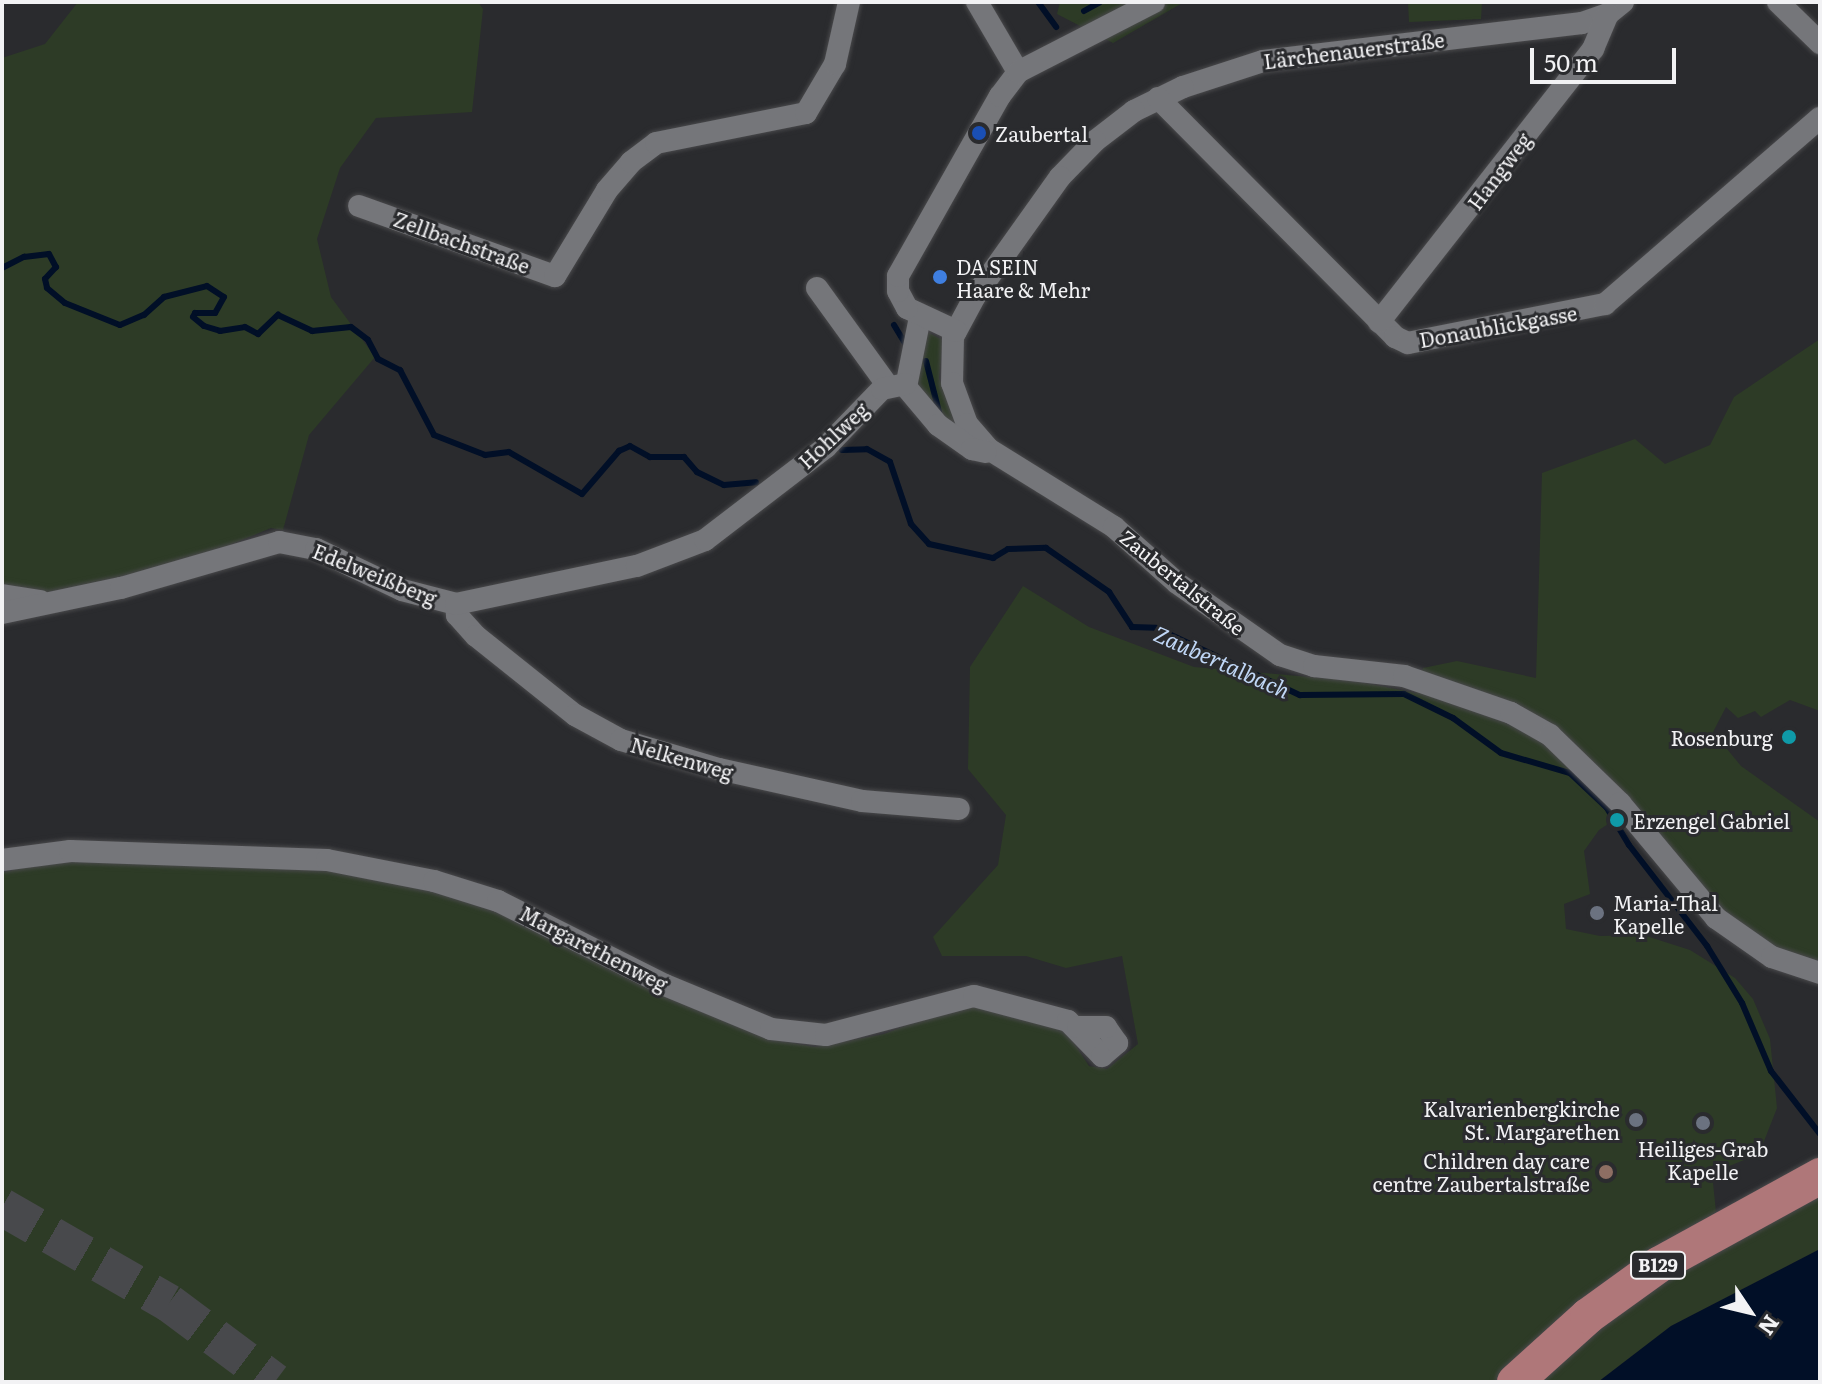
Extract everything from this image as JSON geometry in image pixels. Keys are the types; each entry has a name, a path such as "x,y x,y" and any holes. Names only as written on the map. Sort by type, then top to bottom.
{"main road":[{"name":"B129","path":"1515,1382 1588,1316 1660,1264 1820,1176"}],"street":[{"name":"Zellbachstraße","path":"359,206 555,276 607,190 631,162 656,143 806,113 835,64 849,2"},
{"path":"977,2 1018,72"},
{"path":"956,331 920,317 900,297 898,276 1018,72 1154,2"},
{"path":"1778,2 1820,43"},
{"name":"Lärchenauerstraße","path":"956,331 1006,250 1075,160 1112,126 1158,98 1235,68 1290,55 1582,23 1616,8"},
{"name":"Hangweg","path":"1379,322 1593,49 1616,8"},
{"name":"Donaublickgasse","path":"1158,98 1379,322 1408,343 1600,307 1820,118"},
{"path":"817,288 896,385 948,433 975,451 990,450"},
{"path":"896,385 920,317"},
{"name":"Zaubertalstraße","path":"956,331 950,362 955,394 967,424 990,450 1114,527 1177,583 1280,655 1303,664 1404,676 1539,728 1612,794 1716,918 1772,957 1820,973"},
{"name":"Hohlweg","path":"777,482 826,447 896,385"},
{"name":"Edelweißberg","path":"2,613 33,610 46,603 151,580 279,542 316,549 402,590 456,604 679,554 705,540 777,482"},
{"path":"2,595 46,603"},
{"name":"Nelkenweg","path":"456,604 457,615 476,636 575,715 621,740 719,769 862,801 959,809"},
{"name":"Margarethenweg","path":"2,860 70,851 327,860 434,881 498,901 564,930 665,985 771,1029 826,1035 974,996 1044,1011 1078,1027"}],"green space":[{"path":"78,2 478,2 483,9 472,112 376,118 340,168 317,239 331,297 375,357 309,435 283,530 271,528 200,557 52,594 2,589 2,58 45,44"},
{"path":"1060,2 1184,2 1113,43 1057,14"},
{"path":"1408,2 1482,2 1481,19 1409,22"},
{"path":"919,328 943,340 939,378 960,434 923,398 917,380"},
{"path":"1820,339 1820,711 1790,700 1761,717 1755,711 1738,718 1726,707 1713,732 1741,766 1820,822 1820,961 1783,951 1742,927 1620,816 1599,830 1584,851 1590,894 1564,904 1566,929 1600,936 1643,935 1690,950 1735,978 1753,999 1770,1039 1777,1108 1759,1154 1712,1173 1716,1212 1643,1257 1494,1382 2,1382 2,873 54,858 330,867 415,881 498,910 765,1038 815,1047 884,1034 928,1017 982,1005 1066,1031 1089,1066 1107,1069 1138,1044 1122,956 1066,968 1026,956 942,956 933,937 998,865 1006,815 968,769 970,667 1023,586 1089,627 1194,667 1355,681 1416,693 1423,668 1457,661 1536,678 1542,473 1635,439 1665,464 1710,445 1734,397"},
{"path":"1820,1194 1820,1249 1671,1326 1598,1382 1537,1382 1577,1342 1676,1268"}],"water":[{"path":"1820,1249 1820,1382 1598,1382 1671,1326"}],"waterway":[{"path":"1038,2 1056,27"},
{"path":"1084,11 1100,2"},
{"name":"Zaubertalbach","path":"2,268 24,257 49,254 56,267 45,279 47,288 65,303 120,325 144,315 164,297 207,286 224,297 215,313 195,313 193,317 204,326 220,331 245,327 258,334 278,315 312,331 351,327 368,340 378,359 400,370 434,435 485,455 509,452 582,494 619,451 630,446 650,457 684,457 697,472 724,485 756,482"},
{"path":"894,325 905,343"},
{"path":"926,361 939,412"},
{"name":"Zaubertalbach","path":"842,450 867,449 890,462 911,524 929,544 993,558 1008,549 1046,548 1109,592 1132,627 1156,628 1300,695 1404,694 1453,718 1501,753 1570,773 1607,808 1629,845 1707,946 1742,1003 1771,1071 1820,1134"}],"tunnel":[{"path":"2,1207 169,1303 275,1382"}],"place":[{"name":"Zaubertal","path":"979,133"},
{"name":"DA SEIN Haare & Mehr","path":"940,277"},
{"name":"Rosenburg","path":"1789,737"},
{"name":"Erzengel Gabriel","path":"1617,820"},
{"name":"Maria-Thal Kapelle","path":"1597,913"},
{"name":"Kalvarienbergkirche St. Margarethen","path":"1636,1120"},
{"name":"Heiliges-Grab Kapelle","path":"1703,1123"},
{"name":"Children day care centre Zaubertalstraße","path":"1606,1172"}]}
